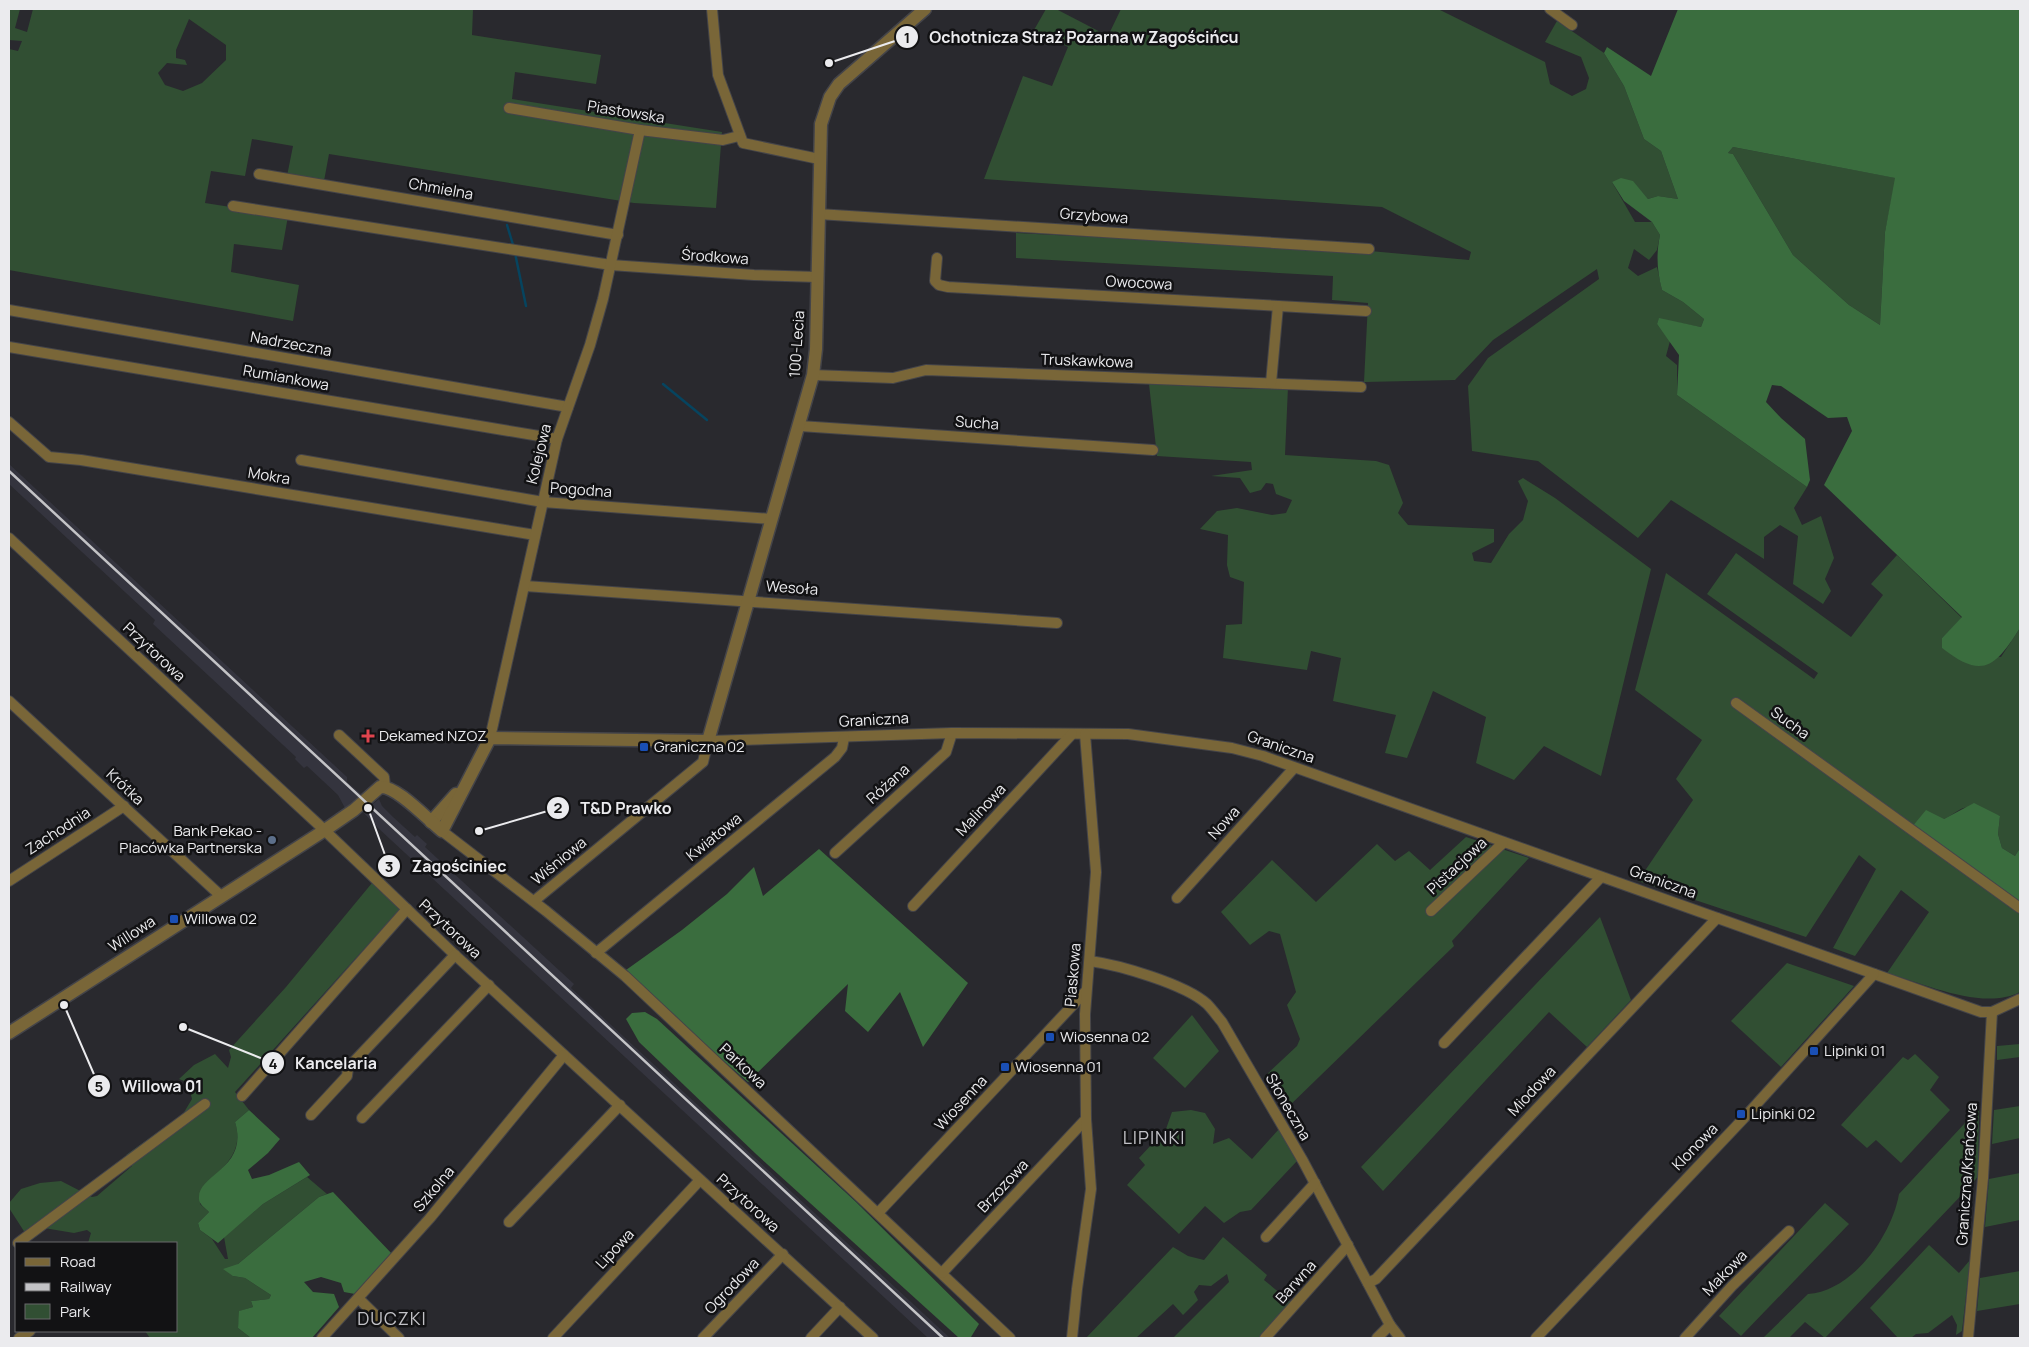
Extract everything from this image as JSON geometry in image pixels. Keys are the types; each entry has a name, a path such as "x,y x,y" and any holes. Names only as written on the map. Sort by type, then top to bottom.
{"street":[{"path":"712,9 718,75 743,143 819,159"},
{"name":"100-Lecia","path":"708,741 800,426 813,375 821,124 830,97 839,84 925,9"},
{"path":"1550,9 1572,25"},
{"name":"Piastowska","path":"509,108 640,130 723,140 739,136"},
{"name":"Kolejowa","path":"442,831 451,817 464,784 490,738 557,439 590,345 618,235 640,130"},
{"name":"Chmielna","path":"259,174 618,235"},
{"name":"Środkowa","path":"233,206 611,265 754,275 817,277"},
{"name":"Grzybowa","path":"818,214 1369,249"},
{"name":"Owocowa","path":"937,258 936,281 940,285 948,287 1366,311"},
{"path":"1271,383 1278,306"},
{"name":"Nadrzeczna","path":"9,310 568,407"},
{"name":"Rumiankowa","path":"9,347 557,439"},
{"name":"Truskawkowa","path":"813,375 893,378 926,370 1361,387"},
{"name":"Mokra","path":"9,422 49,457 80,460 536,535"},
{"name":"Sucha","path":"800,426 1153,450"},
{"name":"Pogodna","path":"301,460 544,502 772,519"},
{"name":"Przytorowa","path":"9,538 325,830 455,955 620,1104 873,1338"},
{"name":"Wesoła","path":"525,586 748,600 1057,623"},
{"name":"Krótka","path":"9,701 221,896"},
{"name":"Sucha","path":"1736,703 2020,908"},
{"name":"Graniczna","path":"490,738 708,741 952,733 1128,734 1162,737 1232,748 1263,756 1503,843 1542,854 1601,878 1981,1012 1992,1012"},
{"name":"Różana","path":"835,853 946,752 952,733"},
{"name":"Malinowa","path":"913,906 1072,734"},
{"name":"Piaskowa","path":"1072,1338 1077,1289 1090,1204 1086,1118 1086,991 1096,872 1085,734"},
{"path":"339,735 384,777 385,786 395,791 442,831"},
{"name":"Kwiatowa","path":"596,953 835,757 842,748 844,738"},
{"name":"Wiśniowa","path":"534,901 703,762 708,741"},
{"name":"Nowa","path":"1177,898 1294,768"},
{"name":"Kolejowa","path":"431,822 464,784"},
{"name":"Willowa","path":"9,1033 325,830 354,810 375,789 385,786"},
{"name":"Zachodnia","path":"9,882 124,806"},
{"name":"Parkowa","path":"442,831 534,901 625,976 1010,1338"},
{"name":"Pistacjowa","path":"1431,911 1503,843"},
{"path":"1444,1042 1601,878"},
{"path":"242,1096 407,910"},
{"name":"Miodowa","path":"1368,1283 1376,1279 1717,918"},
{"path":"311,1115 347,1076 348,1068 455,955"},
{"name":"Słoneczna","path":"1090,961 1121,968 1187,990 1207,1004 1222,1022 1315,1183 1390,1325 1400,1338"},
{"name":"Klonowa","path":"1536,1338 1744,1118 1874,974"},
{"path":"362,1118 489,985"},
{"name":"Wiosenna","path":"878,1214 1086,991"},
{"path":"1992,1012 2020,999"},
{"name":"Graniczna/Krańcowa","path":"1967,1338 1983,1178 1992,1012"},
{"name":"Szkolna","path":"322,1338 359,1300 430,1218 564,1054"},
{"path":"20,1242 205,1104"},
{"path":"509,1222 620,1104"},
{"name":"Brzozowa","path":"942,1273 1086,1118"},
{"name":"Lipowa","path":"553,1338 700,1180"},
{"path":"1266,1237 1315,1183"},
{"name":"Makowa","path":"1685,1338 1732,1286 1789,1231"},
{"name":"Barwna","path":"1265,1338 1348,1245"},
{"name":"Ogrodowa","path":"703,1338 783,1254"},
{"path":"359,1300 399,1338"},
{"path":"811,1338 840,1307"},
{"path":"1377,1338 1390,1325"}],"shaded area":[{"path":"9,464 347,777 347,782 361,794 345,808 338,795 307,766 304,768 295,759 296,757 153,624 155,620 9,484"},
{"path":"379,799 382,806 393,817 415,837 417,835 427,844 425,847 574,984 571,988 950,1338 928,1338 377,827 363,812"}],"green space":[{"path":"9,9 20,9 15,28 27,32 33,9 473,9 472,35 601,55 596,84 515,72 512,99 722,132 716,208 634,203 329,154 324,181 287,176 293,146 252,139 245,176 211,171 205,203 288,216 282,250 234,244 231,272 299,285 293,321 9,270 9,49 18,51 22,41 9,40","holes":["189,19 226,45 226,60 202,83 183,91 165,85 158,73 167,63 187,65 185,60 176,58 176,50"]},
{"path":"1046,9 1056,9 1108,36 1121,9 1438,9 1545,62 1550,84 1572,96 1586,89 1589,78 1581,57 1545,42 1557,21 1604,53 1624,86 1644,139 1661,151 1678,199 1658,196 1648,199 1632,181 1612,182 1635,222 1652,222 1660,235 1657,250 1649,260 1634,249 1628,268 1638,276 1657,267 1662,290 1683,302 1704,319 1701,327 1659,319 1657,324 1670,341 1666,356 1677,365 1677,395 1807,487 1794,508 1802,525 1821,516 1834,558 1825,579 1831,591 1823,604 1793,584 1798,536 1780,525 1764,537 1764,559 1671,500 1638,538 1538,461 1472,451 1468,386 1488,358 1599,279 1597,269 1493,340 1455,380 1364,382 1368,303 1332,300 1333,276 1016,258 1016,233 1370,251 1469,260 1471,252 1382,207 984,179 1023,76 1052,86 1068,47 1034,30"},
{"path":"1678,9 2020,9 2020,628 2003,652 1987,665 1968,664 1942,648 1942,638 1962,617 1824,485 1852,431 1847,417 1828,418 1781,386 1772,385 1766,402 1805,439 1810,480 1807,487 1677,395 1679,355 1657,324 1659,318 1701,327 1704,319 1683,302 1662,290 1658,262 1660,235 1652,222 1624,201 1612,182 1621,178 1633,181 1648,199 1658,196 1678,199 1661,151 1644,139 1624,86 1604,53 1607,47 1651,76","holes":["1733,147 1895,178 1885,232 1880,325 1849,305 1793,255 1733,154 1728,153"]},
{"path":"1733,147 1896,178 1885,232 1880,325 1849,305 1793,255 1733,154 1728,153"},
{"path":"1149,384 1250,389 1288,387 1285,455 1376,461 1389,465 1403,503 1398,513 1408,525 1494,529 1494,542 1472,553 1474,561 1491,563 1509,534 1523,520 1528,501 1518,481 1523,478 1555,498 1651,569 1601,776 1544,746 1514,780 1476,763 1486,717 1433,691 1407,758 1385,753 1396,715 1333,701 1341,658 1311,651 1307,670 1223,658 1226,625 1242,624 1244,582 1230,577 1227,565 1228,535 1200,529 1217,511 1237,508 1272,515 1286,513 1292,500 1276,494 1273,484 1266,483 1261,490 1250,493 1240,478 1211,476 1252,470 1251,462 1157,456"},
{"path":"1736,553 1851,637 1883,595 1871,584 1897,555 1962,618 1942,638 1942,648 2001,657 2020,628 2020,848 2015,856 2002,848 1998,834 2000,816 1965,808 1944,819 2020,905 2020,992 2005,997 1989,999 1972,997 1936,989 1887,973 1929,912 1901,890 1855,956 1833,948 1876,869 1859,855 1806,937 1638,881 1693,800 1676,779 1702,740 1635,690 1666,573 1814,679 1818,673 1707,594"},
{"path":"1974,803 2000,816 1998,834 2002,848 2015,856 2020,848 2020,905 1912,827 1926,810 1944,819"},
{"path":"1466,837 1529,858 1452,941 1454,946 1285,1110 1264,1077 1297,1046 1300,1039 1287,1005 1296,992 1280,934 1269,931 1250,945 1221,912 1272,860 1316,902 1377,844 1395,861 1409,851 1430,870"},
{"path":"819,849 968,983 923,1047 900,992 868,1032 845,1011 848,984 748,1082 661,1007 626,970 682,930 727,894 754,867 763,896"},
{"path":"372,883 400,909 235,1092 249,1110 235,1122 237,1143 230,1159 202,1189 200,1204 209,1212 198,1223 200,1230 212,1239 225,1259 228,1259 224,1237 263,1204 307,1177 327,1194 319,1197 238,1264 233,1276 245,1278 271,1295 269,1299 251,1301 253,1307 240,1311 238,1328 251,1338 150,1338 146,1332 178,1332 178,1242 88,1242 91,1233 87,1230 74,1233 44,1228 29,1239 9,1208 9,1203 21,1189 40,1183 61,1181 92,1197 97,1196 132,1166 126,1155 183,1114 192,1099 189,1087 192,1080 184,1081 179,1079 194,1065 215,1054 228,1068 231,1057 229,1050 286,987"},
{"path":"1600,917 1631,1000 1587,1047 1549,1012 1383,1191 1361,1167"},
{"path":"1787,963 1854,986 1781,1067 1731,1021"},
{"path":"645,1012 657,1019 856,1202 979,1324 971,1337 959,1338 756,1154 639,1042 626,1019 632,1013"},
{"path":"1192,1015 1219,1051 1185,1088 1153,1058"},
{"path":"2020,1044 2020,1057 1997,1060 1997,1046"},
{"path":"1915,1054 1939,1077 1930,1090 1950,1110 1901,1163 1876,1140 1867,1148 1841,1125 1903,1057 1908,1060"},
{"path":"2020,1106 2020,1138 1992,1144 1994,1110"},
{"path":"1979,1108 1978,1176 1973,1183 1825,1338 1805,1322 1789,1338 1763,1338 1808,1294 1825,1291 1855,1272 1879,1243 1895,1210 1899,1194"},
{"path":"249,1110 280,1139 268,1153 248,1170 252,1179 269,1175 299,1162 310,1175 263,1204 218,1243 200,1230 198,1223 209,1212 201,1204 199,1197 201,1189 230,1160 235,1150 237,1137 235,1122"},
{"path":"1191,1110 1205,1113 1215,1129 1213,1144 1229,1138 1252,1159 1279,1129 1297,1161 1251,1210 1240,1212 1224,1223 1205,1206 1179,1234 1127,1185 1145,1165 1139,1158 1166,1129 1172,1112"},
{"path":"2020,1173 2020,1220 1985,1227 1989,1179"},
{"path":"333,1192 393,1255 355,1294 344,1292 341,1283 321,1277 304,1282 313,1292 334,1294 339,1307 312,1338 251,1338 238,1328 239,1311 253,1307 251,1301 269,1299 271,1295 245,1278 233,1276 223,1269 238,1264 319,1197"},
{"path":"1825,1203 1849,1224 1741,1336 1719,1316"},
{"path":"1223,1237 1267,1275 1264,1280 1292,1303 1261,1338 1173,1338 1229,1282 1227,1274 1211,1286 1199,1285 1194,1292 1198,1300 1183,1315 1173,1304 1136,1338 1086,1338 1173,1247 1188,1256 1204,1260"},
{"path":"1929,1245 1959,1273 1970,1260 1962,1331 1956,1335 1957,1325 1952,1315 1928,1333 1916,1334 1911,1338 1898,1338 1870,1308"},
{"path":"2020,1271 2020,1304 1977,1311 1980,1278"}],"waterway":[{"path":"507,225 514,248"},
{"path":"515,253 526,306"},
{"path":"663,384 707,420"}],"railway":[{"path":"9,471 943,1338"}],"place":[{"name":"Ochotnicza Straż Pożarna w Zagościńcu","path":"829,63"},
{"name":"Dekamed NZOZ","path":"368,736"},
{"name":"Graniczna 02","path":"644,747"},
{"name":"Zagościniec","path":"368,808"},
{"name":"T&D Prawko","path":"479,831"},
{"name":"Bank Pekao - Placówka Partnerska","path":"272,840"},
{"name":"Willowa 02","path":"174,919"},
{"name":"Willowa 01","path":"64,1005"},
{"name":"Kancelaria","path":"183,1027"},
{"name":"Wiosenna 02","path":"1050,1037"},
{"name":"Lipinki 01","path":"1814,1051"},
{"name":"Wiosenna 01","path":"1005,1067"},
{"name":"Lipinki 02","path":"1741,1114"}],"district":[{"name":"LIPINKI","path":"1154,1138"},
{"name":"DUCZKI","path":"392,1319"}]}
